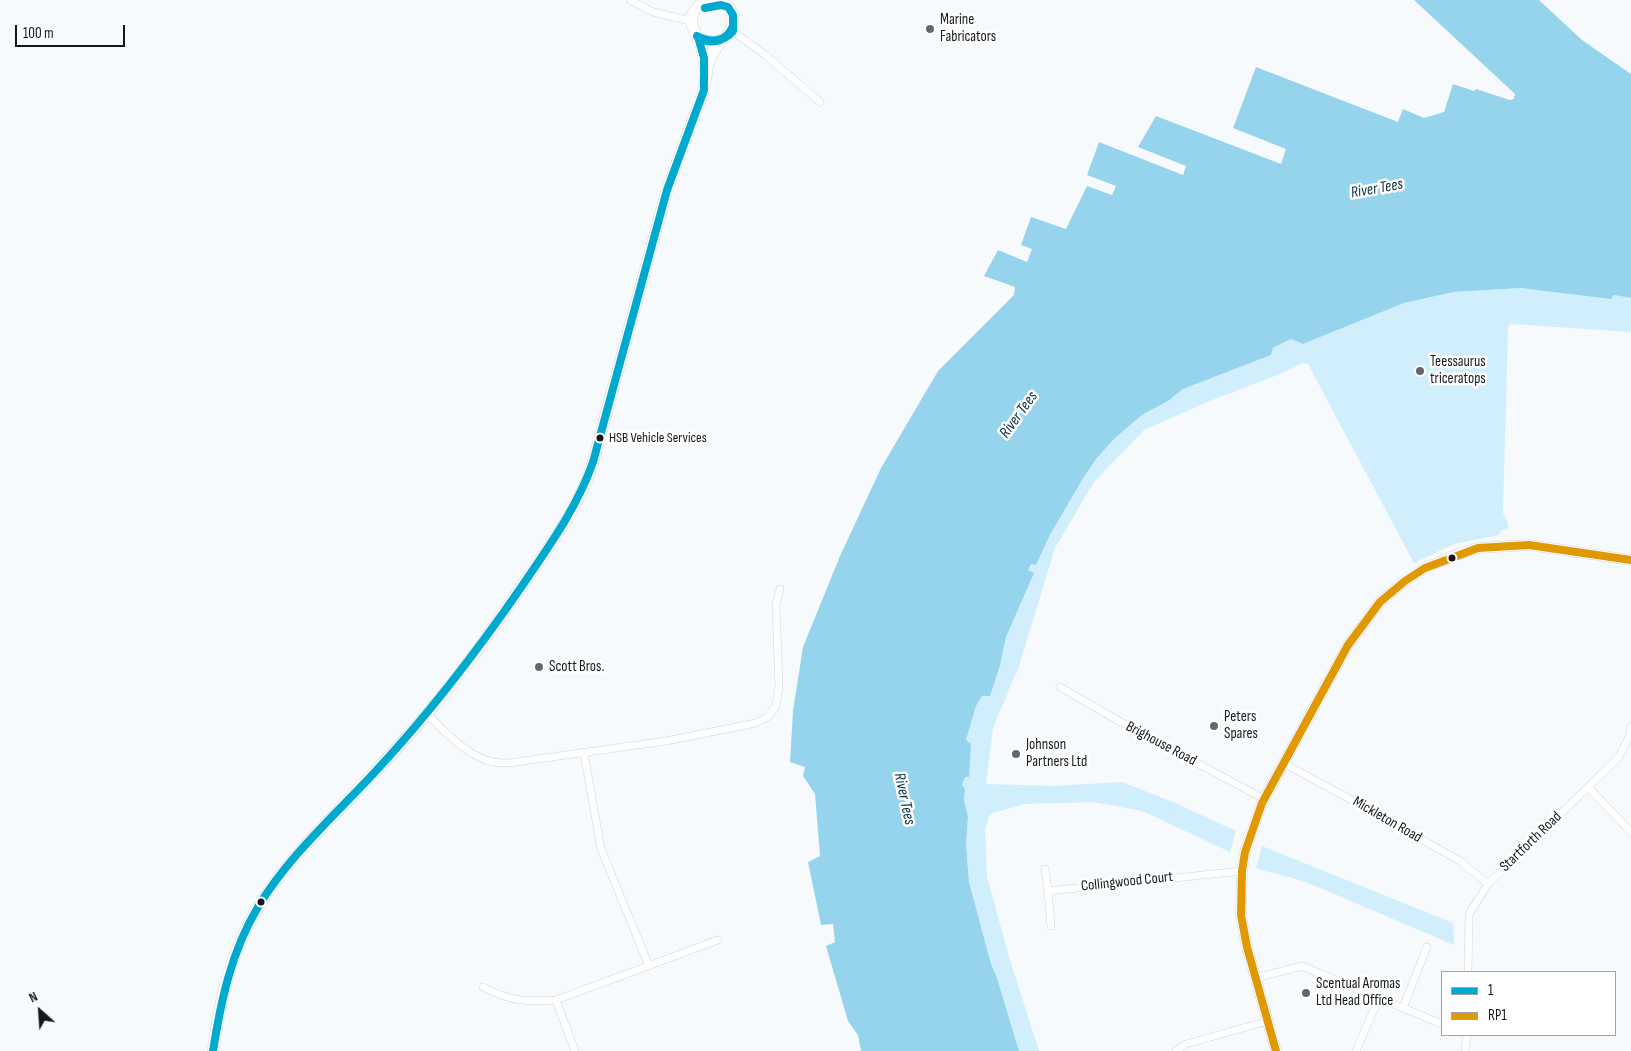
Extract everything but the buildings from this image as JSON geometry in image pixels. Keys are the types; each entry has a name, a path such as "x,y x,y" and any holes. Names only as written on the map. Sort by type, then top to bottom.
{"main road":[{"path":"705,76 702,47 691,21 693,13 703,2 711,0 724,4 732,14"},
{"path":"697,36 712,42 727,36 731,30 732,14 736,0"},
{"path":"214,1051 221,998 235,954 258,907 274,882 293,858 356,793 460,675 544,554 584,490 668,190 703,93 709,59 721,40"}],"street":[{"path":"630,0 653,12 691,21"},
{"path":"731,30 764,54 820,102"},
{"path":"1276,1051 1246,947 1240,915 1245,852 1264,799 1348,645 1380,602 1405,581 1425,568 1478,548 1529,545 1631,560"},
{"path":"427,714 463,747 477,756 493,762 509,763 666,741 756,723 769,716 776,706 779,687 776,605 780,589"},
{"name":"Brighouse Road","path":"1060,687 1264,799"},
{"name":"Startforth Road","path":"1468,971 1469,914 1488,884 1619,757 1630,735 1631,727"},
{"path":"584,753 601,849 649,966"},
{"name":"Mickleton Road","path":"1283,763 1460,861 1488,884"},
{"path":"1588,787 1631,832"},
{"path":"1046,869 1051,926"},
{"name":"Collingwood Court","path":"1048,891 1242,871"},
{"path":"483,987 502,997 531,1002 556,1000 718,940"},
{"path":"1402,1008 1427,946"},
{"path":"1255,978 1302,966 1441,1024"},
{"path":"1356,1051 1379,998"},
{"path":"556,1000 575,1051"},
{"path":"1176,1051 1186,1044 1268,1021"},
{"path":"1465,1051 1467,1036"}],"shaded area":[{"path":"1521,288 1631,298 1631,332 1511,324 1508,326 1503,513 1508,523 1508,528 1500,531 1499,535 1454,544 1414,563 1308,364 1303,363 1144,430 1094,482 1055,548 1019,666 993,728 986,784 1053,786 1122,782 1173,802 1236,831 1230,852 1142,811 1094,802 1024,804 990,814 985,828 987,877 1010,960 1039,1051 1019,1051 991,964 969,882 966,844 968,817 964,800 965,789 961,786 965,776 968,777 966,740 976,706 1000,665 1006,637 1033,573 1028,570 1032,563 1036,565 1050,535 1082,480 1096,459 1115,438 1142,415 1168,401 1183,389 1271,355 1273,348 1291,339 1303,344 1404,303 1454,292"},
{"path":"1262,846 1453,923 1454,945 1306,882 1256,868"}],"water":[{"name":"River Tees","path":"1414,0 1539,0 1582,40 1631,74 1631,298 1614,295 1611,299 1521,288 1454,292 1404,303 1303,344 1291,339 1273,348 1271,355 1183,389 1168,401 1142,415 1115,438 1096,459 1082,480 1050,535 1036,565 1031,564 1028,570 1034,573 1006,637 1000,665 990,696 982,696 976,706 966,740 971,744 969,777 965,777 962,785 965,789 964,800 968,817 966,844 969,882 991,964 1019,1051 861,1051 858,1035 848,1021 826,946 835,942 833,924 821,925 808,862 820,856 815,794 803,776 805,767 790,762 793,711 803,647 840,556 881,468 938,371 1014,295 1015,287 984,276 998,250 1027,262 1032,249 1021,245 1031,217 1066,229 1087,186 1112,195 1116,186 1087,175 1099,142 1183,175 1186,166 1138,147 1156,116 1281,164 1286,149 1233,128 1256,67 1398,122 1403,109 1424,118 1444,112 1453,84 1510,100 1514,99 1515,94"}],"transit line":[{"name":"1","path":"705,8 721,5 728,7 733,15 733,26"},
{"name":"1","path":"697,36 708,40 718,40 726,36 733,26"},
{"name":"1","path":"698,37 711,42 720,40 733,31 733,26"},
{"name":"1","path":"213,1051 228,977 241,941 258,907 297,854 394,751 451,682 522,586 562,526 579,495 593,462 667,190 704,90 704,58 698,37"},
{"name":"RP1","path":"1276,1051 1247,947 1241,915 1242,871 1245,852 1262,803 1348,645 1380,602 1405,581 1425,568 1478,548 1529,545 1631,560"}],"place":[{"name":"Marine Fabricators","path":"930,29"},
{"name":"Teessaurus triceratops","path":"1420,371"},
{"name":"HSB Vehicle Services","path":"600,438"},
{"name":"Scott Bros.","path":"539,667"},
{"name":"Peters Spares","path":"1214,726"},
{"name":"Johnson Partners Ltd","path":"1016,754"},
{"name":"Scentual Aromas Ltd Head Office","path":"1306,993"}]}
